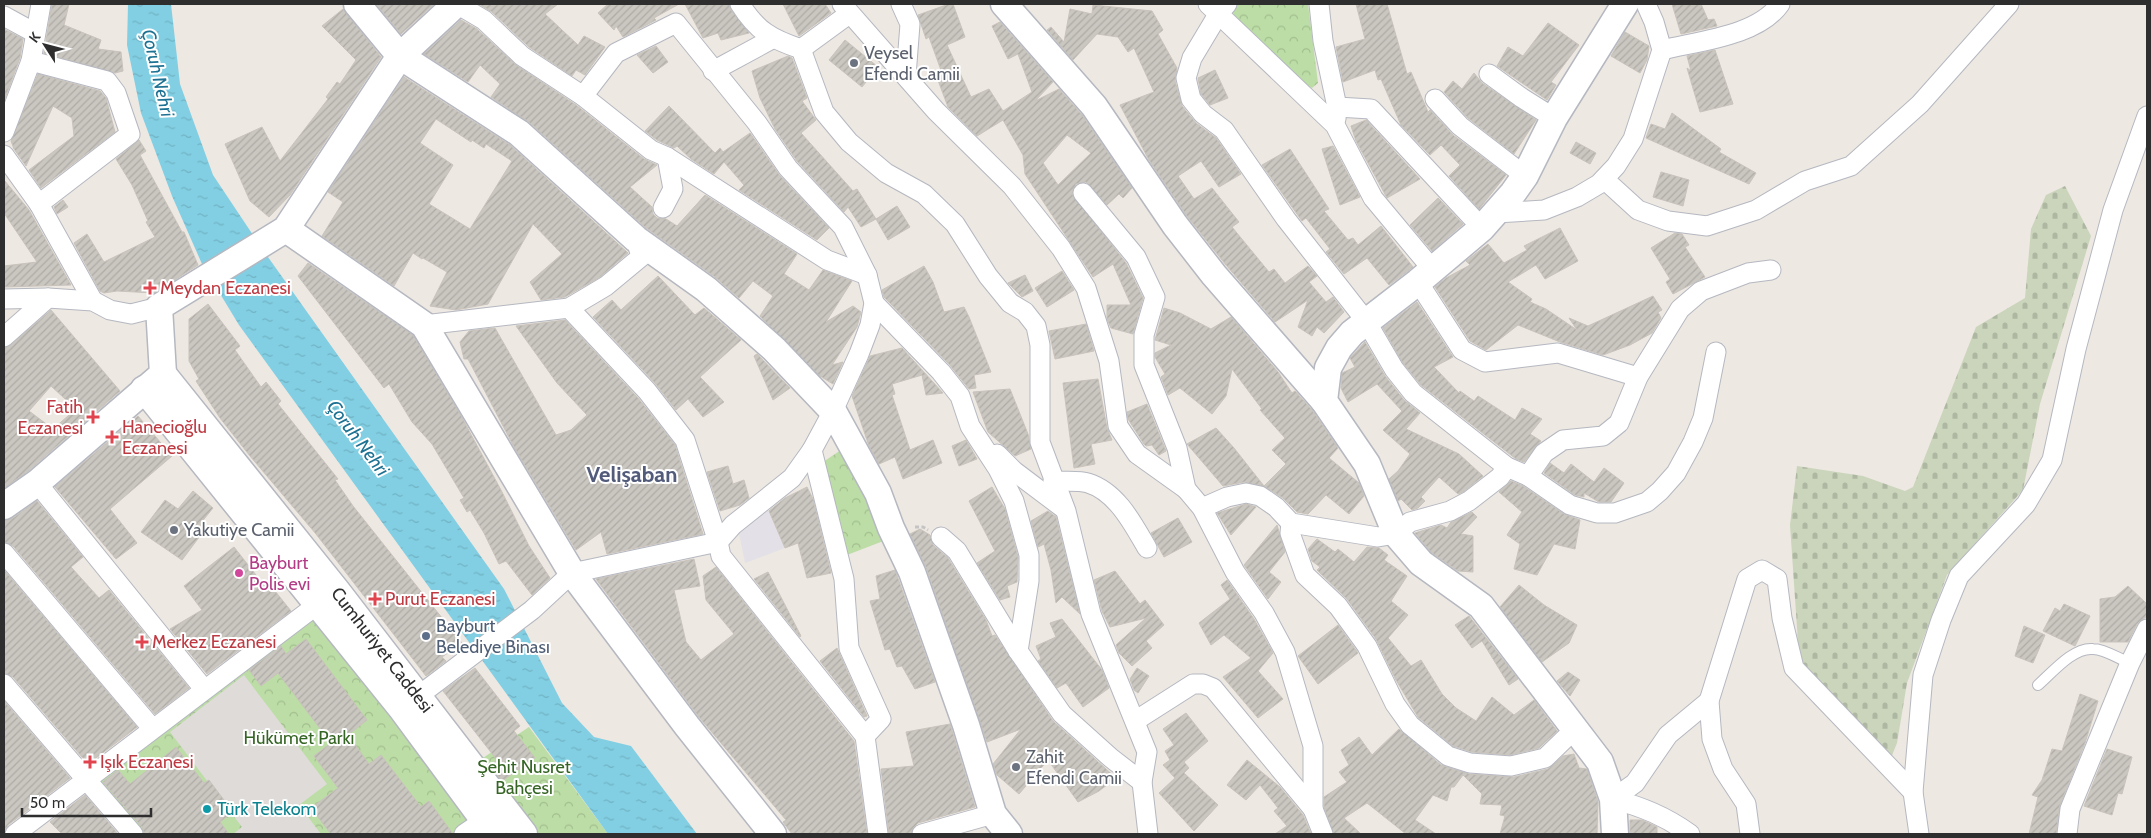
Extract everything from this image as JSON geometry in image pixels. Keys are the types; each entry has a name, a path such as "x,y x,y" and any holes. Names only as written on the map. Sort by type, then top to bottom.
{"street":[{"path":"4,132 31,61 41,4"},
{"path":"356,4 400,56 519,133 636,239 706,289 768,343 833,411 878,493 890,528 912,572 966,725 993,814 1009,834"},
{"path":"4,299 48,298 93,301 110,310 131,314 159,307 278,234 400,56 456,4 484,20 522,56 583,96 651,150 667,157 827,260 867,275"},
{"path":"740,4 748,17 772,39 801,49"},
{"path":"901,4 910,24 906,76"},
{"path":"1004,4 1094,106 1175,225 1214,275 1324,401 1367,464 1396,534 1421,564 1481,606 1576,728 1600,762 1613,799 1615,834"},
{"path":"1319,4 1323,41 1337,107 1335,125"},
{"path":"1324,401 1328,368 1339,348 1366,321 1426,276 1489,221 1525,176 1554,118 1625,4"},
{"path":"1489,221 1544,210 1576,197 1604,179 1616,166 1633,140 1662,50 1654,22 1646,4"},
{"path":"1662,50 1747,30 1768,18 1780,4"},
{"path":"1604,179 1638,210 1668,221 1707,226 1756,210 1805,181 1852,166 1920,104 2009,4"},
{"path":"1638,377 1558,353 1485,362 1462,350 1426,276 1374,198 1335,125 1218,7 1192,58 1186,78 1191,99 1203,114 1224,130 1286,219 1366,321 1394,369 1413,393 1507,466 1528,476 1570,505 1597,513 1615,514 1647,502 1676,473 1693,442 1703,418 1716,352"},
{"path":"801,49 846,9 936,111 1012,186 1061,248 1086,288 1109,360 1118,426 1137,454 1186,489 1202,508 1236,572 1264,613 1285,652 1313,746 1313,809"},
{"path":"4,16 35,33"},
{"path":"409,702 460,666 532,610 572,573 718,542 733,525 792,478 812,450 833,411 864,340 874,303 867,275 843,227 788,168 757,123 676,23 616,53 583,96"},
{"path":"713,71 772,39"},
{"path":"801,49 824,112 849,142 886,173 924,194 955,224 988,276 1010,303 1025,312 1036,326 1040,345 1040,442 1053,481 1066,511 1091,614 1147,752 1142,782 1148,834"},
{"path":"31,61 106,82 116,92 130,134 39,204"},
{"path":"1489,74 1554,118"},
{"path":"1435,99 1460,126 1525,176"},
{"path":"1337,107 1371,109 1489,221"},
{"path":"1919,834 1913,792 1923,675 1941,620 1959,576 2026,504 2052,460 2076,349 2113,210 2147,116"},
{"path":"4,155 39,204 93,301"},
{"path":"663,208 673,189 667,157"},
{"path":"1083,193 1136,257 1155,298 1144,335 1144,365 1177,448 1186,489"},
{"path":"278,234 424,325 572,573 686,726 774,834"},
{"path":"424,325 569,308 606,286 641,257 636,239"},
{"path":"1528,476 1544,453 1563,440 1603,436 1620,423 1638,377 1680,309 1701,291 1748,273 1771,270"},
{"path":"4,337 48,298"},
{"path":"874,303 897,324 960,396 970,426 998,469 1014,501 1029,555 1029,581 1018,651"},
{"path":"4,506 37,482 153,381 159,307"},
{"path":"569,308 647,391 685,440 718,542 720,556 865,736 878,834"},
{"name":"Cumhuriyet Caddesi","path":"153,381 409,702 524,834"},
{"path":"970,426 1014,471 1044,492 1066,511"},
{"path":"812,450 844,579 849,648 881,719 865,736"},
{"path":"1202,508 1226,497 1246,493 1260,496 1291,523 1378,537 1396,534 1410,522 1450,510 1469,501 1500,477 1507,466"},
{"path":"1053,481 1088,483 1110,495 1129,517 1147,548"},
{"path":"37,482 204,690"},
{"path":"1291,523 1290,533 1305,575 1338,606 1367,646 1395,704 1410,725 1448,756 1470,763 1511,766 1545,758 1576,728"},
{"path":"941,537 957,551 1018,651 1062,714 1111,758 1142,782"},
{"path":"4,553 152,728"},
{"path":"1750,834 1746,804 1723,769 1712,739 1709,701 1747,580 1762,570 1777,579 1782,618 1794,668 1913,792"},
{"path":"15,834 86,781 152,728 327,598"},
{"path":"2067,834 2070,809 2130,664 2147,629"},
{"path":"4,684 133,834"},
{"path":"1135,721 1193,684 1203,684 1213,688 1313,809 1323,834"},
{"path":"1613,799 1635,783 1668,735 1709,701"},
{"name":"Cumhuriyet Caddesi","path":"409,702 480,830"},
{"path":"1613,799 1649,810 1671,820 1690,834"},
{"path":"922,834 993,814"}],"lane":[{"path":"2038,685 2072,656 2082,650 2099,650 2130,664"}],"shaded area":[{"path":"767,507 785,548 745,563 738,529"},
{"path":"244,675 327,784 299,805 321,834 233,834 242,827 170,732"}],"green space":[{"path":"1233,4 1308,4 1318,83 1312,88 1305,84 1234,15 1231,7"},
{"path":"2065,186 2091,236 2040,404 2023,490 1947,575 1907,683 1897,743 1886,770 1813,703 1798,642 1790,525 1797,466 1863,476 1905,491 1913,487 1976,327 2025,298 2031,229 2046,195"},
{"path":"844,448 886,540 847,555 823,462"},
{"name":"Hükümet Parkı","path":"317,604 483,821 465,834 133,834 85,781"},
{"name":"Şehit Nusret Bahçesi","path":"529,727 608,834 525,834 471,766"}],"water":[{"name":"Çoruh Nehri","path":"128,4 171,4 180,84 213,175 263,250 504,589 562,703 594,737 631,746 697,834 608,834 239,325 202,264 172,196 141,113 127,45"}],"building":[{"path":"52,4 69,4 64,25 101,40 98,49 121,52 123,71 115,73 44,53"},
{"path":"376,4 434,4 401,34"},
{"path":"479,4 558,4 545,14 578,45 584,36 605,47 585,75 576,70 572,76 529,47 492,12"},
{"path":"608,4 679,4 654,18 656,20 623,37 616,26 614,30 598,13"},
{"path":"685,4 729,4 731,10 749,33 721,40 718,33 703,38"},
{"path":"783,4 825,4 831,13 799,36"},
{"path":"953,4 965,37 947,45 971,97 989,89 1003,111 1032,92 1018,54 1008,59 992,26 1000,22 1053,82 1035,101 1059,89 1082,115 1132,188 1123,198 1119,194 1107,205 1086,182 1076,184 1072,194 1126,263 1143,298 1133,334 1111,328 1107,319 1107,305 1131,305 1113,264 1093,277 1025,174 1023,155 1003,120 977,136 948,107 936,75 942,73 929,37 926,39 918,15","holes":["1067,135 1091,153 1058,185 1043,163"]},
{"path":"1356,4 1387,4 1407,74 1411,72 1428,112 1430,110 1453,135 1506,175 1479,209 1449,176 1460,165 1441,145 1430,155 1401,125 1381,79 1378,80 1375,70 1343,82 1336,47 1365,39"},
{"path":"1672,4 1701,4 1708,20 1714,19 1717,26 1681,34"},
{"path":"1093,5 1152,11 1163,30 1158,34 1177,68 1175,81 1182,106 1196,123 1216,138 1241,174 1219,187 1201,161 1178,176 1194,199 1212,188 1239,222 1232,227 1269,272 1274,269 1285,283 1308,266 1317,276 1309,282 1326,302 1333,297 1344,312 1324,333 1317,327 1312,336 1298,327 1308,300 1275,322 1187,216 1149,160 1120,105 1154,92 1134,48 1128,52 1118,37 1097,34 1073,60 1047,30 1051,27 1064,42 1070,9 1092,14"},
{"path":"343,9 381,57 290,195 269,217 250,201 225,144 262,127 280,161 328,99 326,97 337,82 340,84 356,60 322,26"},
{"path":"461,20 477,29 516,65 576,105 644,159 657,165 630,187 652,207 653,214 657,218 666,219 677,226 705,195 797,254 784,274 809,290 823,270 852,281 826,322 853,306 861,312 857,327 832,365 843,362 833,384 820,376 760,316 773,296 753,281 739,298 715,277 645,227 529,122 491,97 500,84 480,65 468,82 424,54"},
{"path":"1548,23 1579,45 1551,82 1556,85 1547,100 1497,66 1508,47 1523,56"},
{"path":"4,29 23,39 20,58 4,101"},
{"path":"1625,32 1649,46 1647,60 1640,73 1611,56"},
{"name":"Veysel Efendi Camii","path":"845,40 878,67 862,87 829,60"},
{"path":"656,46 668,62 653,73 637,55"},
{"path":"1715,50 1733,104 1700,112 1687,68 1691,71 1687,56"},
{"path":"788,56 792,58 807,98 802,101 816,120 801,133 853,191 857,189 876,219 861,227 848,207 844,212 797,161 775,129 760,98 752,71"},
{"path":"1215,70 1228,98 1210,105 1201,94 1198,78"},
{"path":"1474,73 1482,83 1536,120 1514,154 1468,118 1444,92 1453,81 1462,89"},
{"path":"38,74 100,91 106,98 115,132 41,188 29,170 74,136 72,118 53,106 26,166 14,149 11,141"},
{"path":"404,77 510,145 628,253 600,277 565,297 541,300 530,282 562,254 533,224 488,304 456,310 430,306 447,272 413,253 394,286 322,236 343,202 328,192","holes":["436,119 471,142 472,140 484,148 486,144 512,161 470,229 429,204 453,165 420,143"]},
{"path":"669,106 715,153 720,148 723,152 750,133 780,176 829,228 817,240 739,190 744,185 724,162 714,174 691,159 677,146 674,148 657,140 645,131"},
{"path":"1672,113 1721,149 1719,152 1756,173 1749,184 1646,138 1651,124 1665,129"},
{"path":"1366,120 1420,179 1387,198 1356,141 1351,126"},
{"path":"139,140 146,151 140,155 182,232 184,232 198,265 154,293 117,291 104,293 100,291 74,243 87,234 104,262 155,237 146,222 148,221 132,185 116,159"},
{"path":"1576,142 1596,153 1590,164 1570,153"},
{"path":"1333,146 1360,197 1340,205 1322,149"},
{"path":"1290,149 1329,209 1324,211 1348,240 1353,238 1358,245 1381,226 1413,267 1389,285 1367,258 1344,274 1326,252 1330,249 1306,218 1302,221 1262,165"},
{"path":"1661,172 1689,180 1683,206 1653,197"},
{"path":"4,180 29,210 71,285 4,287 4,266 37,262 4,213"},
{"path":"1438,198 1463,224 1432,251 1410,225"},
{"path":"63,200 68,207 57,214 54,207"},
{"path":"897,206 910,227 888,240 876,219"},
{"path":"1560,228 1578,261 1545,279 1536,265 1508,282 1532,299 1530,302 1546,309 1577,330 1569,318 1588,326 1653,296 1662,310 1658,312 1661,318 1652,333 1630,345 1603,355 1560,342 1518,325 1486,350 1470,341 1435,287 1446,278 1470,265 1466,261 1488,244 1504,263 1527,250 1524,246"},
{"path":"1675,233 1682,234 1689,245 1685,247 1705,277 1673,294 1666,282 1670,279 1651,248"},
{"path":"308,263 413,335 460,414 529,546 550,578 532,595 506,561 499,564 470,510 467,512 460,500 464,498 432,444 412,422 389,384 384,388 298,276"},
{"path":"924,266 933,282 944,312 964,307 969,317 991,372 974,375 976,388 969,389 949,364 884,297 882,290"},
{"path":"1062,271 1074,290 1047,307 1035,288"},
{"path":"1025,275 1033,291 1022,297 1008,283"},
{"path":"658,276 695,315 704,308 741,340 700,377 724,402 703,417 688,399 676,410 655,383 593,317 612,300 621,310"},
{"path":"1417,302 1453,357 1434,367 1459,393 1460,391 1474,401 1478,396 1515,420 1522,408 1542,419 1530,434 1541,441 1524,462 1516,459 1421,385 1403,363 1383,328"},
{"path":"208,304 240,346 235,350 261,387 266,382 281,401 278,404 338,479 335,480 353,506 462,643 442,657 446,661 426,676 316,534 220,418 196,381 199,379 189,361 189,319"},
{"path":"1164,308 1180,313 1211,329 1231,317 1278,372 1292,393 1295,391 1312,410 1338,448 1329,458 1359,483 1364,496 1349,514 1326,495 1308,514 1297,512 1283,498 1264,486 1286,464 1272,450 1285,438 1260,410 1262,409 1232,369 1226,396 1212,414 1180,388 1168,395 1161,377 1165,374 1155,357 1155,353 1171,345 1155,340"},
{"path":"51,310 120,391 28,471 4,488 4,348 11,345","holes":["51,386 76,409 53,429 29,411"]},
{"path":"565,320 638,398 675,445 703,534 607,554 601,532 576,550 514,447 468,359 464,359 460,342 469,331 495,328 556,435 571,430 587,415 557,383 516,326"},
{"path":"1086,324 1094,351 1055,359 1049,331"},
{"path":"1365,342 1385,376 1404,400 1420,413 1406,429 1459,454 1483,476 1463,492 1458,494 1439,477 1421,497 1425,501 1418,508 1412,510 1401,499 1398,501 1389,479 1398,471 1410,454 1383,430 1402,411 1377,384 1348,402 1341,388 1342,373 1355,367 1350,358"},
{"path":"902,348 943,393 926,395 922,375 892,384 895,394 892,395 910,450 933,440 942,463 903,479 895,457 879,464 869,446 852,396 870,356"},
{"path":"757,354 790,388 773,400 754,356"},
{"path":"1098,379 1107,428 1112,440 1091,444 1095,464 1074,468 1063,383"},
{"path":"1010,389 1028,434 1031,449 1015,456 988,432 973,392"},
{"path":"1147,404 1166,451 1159,455 1152,445 1146,446 1144,444 1128,419 1127,412"},
{"path":"138,416 172,456 110,509 137,543 116,559 55,487"},
{"path":"1216,428 1264,486 1244,482 1223,486 1187,444"},
{"path":"966,440 977,459 959,466 952,446"},
{"path":"1550,463 1564,473 1571,464 1594,482 1604,468 1624,483 1611,502 1599,502 1584,493 1584,497 1575,495 1544,473"},
{"path":"728,466 733,484 744,480 749,498 740,505 720,511 707,472"},
{"path":"1511,481 1523,486 1564,514 1580,520 1575,549 1554,544 1537,575 1514,569 1520,544 1507,535 1522,512 1499,492"},
{"path":"807,487 813,499 831,573 807,578 798,543 785,548 769,511 785,498"},
{"path":"992,487 1005,509 1018,557 1017,582 1007,586 1010,597 1000,600 977,563 995,551 969,501"},
{"name":"Yakutiye Camii","path":"193,491 213,508 200,524 206,528 182,560 141,532 165,500 178,509"},
{"path":"37,501 83,557 71,567 99,598 109,590 189,688 155,714 13,546 4,542 4,521 13,518"},
{"path":"1246,504 1256,507 1231,535 1217,513"},
{"path":"1048,511 1056,517 1080,614 1062,597 1056,603 1051,570 1044,544 1038,547 1031,521"},
{"path":"1472,512 1477,517 1461,534 1473,536 1473,572 1458,571 1431,552 1415,533 1441,525 1447,528 1451,522"},
{"path":"1178,518 1192,542 1164,557 1151,533"},
{"path":"1277,525 1285,552 1269,572 1281,582 1268,599 1244,565"},
{"path":"920,529 930,535 933,545 948,558 986,620 992,636 995,635 1053,721 1116,778 1099,791 1078,802 1048,760 1019,794 997,775 993,764 1021,729 987,742 926,567 910,534"},
{"path":"1317,539 1335,552 1338,549 1354,562 1367,547 1379,548 1388,555 1384,560 1407,576 1391,601 1408,615 1388,638 1411,666 1421,660 1442,694 1456,708 1476,721 1492,697 1514,715 1534,700 1557,731 1539,748 1510,755 1472,752 1453,746 1418,717 1396,680 1376,639 1347,599 1317,570 1320,567 1312,561 1308,549"},
{"path":"234,547 267,589 271,586 291,611 207,674 170,629 202,610 184,586"},
{"path":"694,559 700,586 674,590 686,642 701,660 734,634 706,600 703,576 716,567 854,741 867,834 792,834 783,822 786,820 699,717 596,579"},
{"path":"4,570 137,727 88,764 13,677 4,673"},
{"path":"895,570 935,682 915,689 902,666 897,667 890,649 885,650 870,601 880,599 876,576"},
{"path":"1115,571 1140,604 1145,600 1164,625 1146,641 1152,648 1132,666 1119,653 1116,645 1146,618 1110,627 1102,611 1094,580"},
{"path":"768,572 801,636 800,637 754,579"},
{"path":"1227,580 1254,619 1273,653 1258,671 1283,699 1258,718 1223,677 1251,658 1224,635 1211,645 1199,623 1230,599 1221,585"},
{"path":"1519,585 1544,605 1577,625 1569,643 1542,662 1500,607"},
{"path":"2128,586 2147,604 2147,616 2137,624 2128,642 2100,642 2100,599 2115,597"},
{"path":"2064,604 2090,616 2075,646 2043,631 2055,608 2060,611"},
{"path":"1469,616 1518,679 1509,685 1482,641 1472,648 1455,625"},
{"path":"1062,619 1102,670 1109,688 1083,707 1066,683 1057,688 1038,661 1041,659 1036,646 1056,637 1050,623"},
{"path":"1338,625 1358,653 1318,684 1298,656"},
{"path":"2024,626 2045,635 2033,663 2015,656"},
{"path":"306,639 367,720 348,735 369,764 381,755 421,807 429,801 453,834 331,834 311,808 338,788 314,756 331,743 278,673 261,686 249,670 281,646 286,654"},
{"path":"837,648 867,716 864,717 820,661"},
{"path":"475,668 520,726 514,731 535,758 502,781 490,765 497,760 443,691"},
{"path":"1137,668 1149,676 1138,693 1134,690 1130,679"},
{"path":"1568,672 1580,680 1570,696 1557,681"},
{"path":"2080,694 2098,701 2085,743 2060,805 2056,834 2029,834 2038,797 2032,795 2042,780 2052,749 2062,751"},
{"path":"4,701 70,778 8,825 4,834"},
{"path":"1186,713 1208,741 1184,762 1189,768 1184,773 1218,805 1194,831 1159,793 1175,778 1163,765 1170,760 1165,751 1174,745 1163,729"},
{"path":"950,724 975,807 918,823 911,834 889,834 881,769 914,766 906,732"},
{"path":"1399,729 1441,765 1469,774 1514,777 1548,769 1563,756 1574,754 1579,768 1587,769 1598,802 1597,834 1500,834 1505,816 1500,815 1502,805 1480,804 1482,794 1463,775 1454,787 1451,787 1447,801 1433,795 1415,820 1436,834 1406,834 1367,803 1344,818 1361,834 1334,834 1324,807 1324,797 1347,782 1339,772 1349,765 1341,750 1359,737 1372,755"},
{"path":"176,747 204,783 209,780 233,812 220,822 229,834 144,834 142,827 103,782 118,770 130,784"},
{"path":"2107,749 2132,757 2122,794 2118,793 2112,815 2084,806"},
{"path":"1247,760 1280,787 1303,815 1311,834 1275,834 1287,826 1274,811 1278,808 1260,785 1246,800 1227,785"},
{"path":"85,795 118,834 62,834 50,822"},
{"path":"1630,820 1642,820 1657,827 1657,834 1630,834"}],"place":[{"name":"Veysel Efendi Camii","path":"854,63"},
{"name":"Meydan Eczanesi","path":"150,288"},
{"name":"Fatih Eczanesi","path":"93,417"},
{"name":"Hanecioğlu Eczanesi","path":"112,437"},
{"name":"Yakutiye Camii","path":"174,530"},
{"name":"Bayburt Polis evi","path":"239,573"},
{"name":"Purut Eczanesi","path":"375,599"},
{"name":"Bayburt Belediye Binası","path":"426,636"},
{"name":"Merkez Eczanesi","path":"142,642"},
{"name":"Işık Eczanesi","path":"90,762"},
{"name":"Zahit Efendi Camii","path":"1016,767"},
{"name":"Türk Telekom","path":"207,809"}],"district":[{"name":"Velişaban","path":"632,474"}]}
